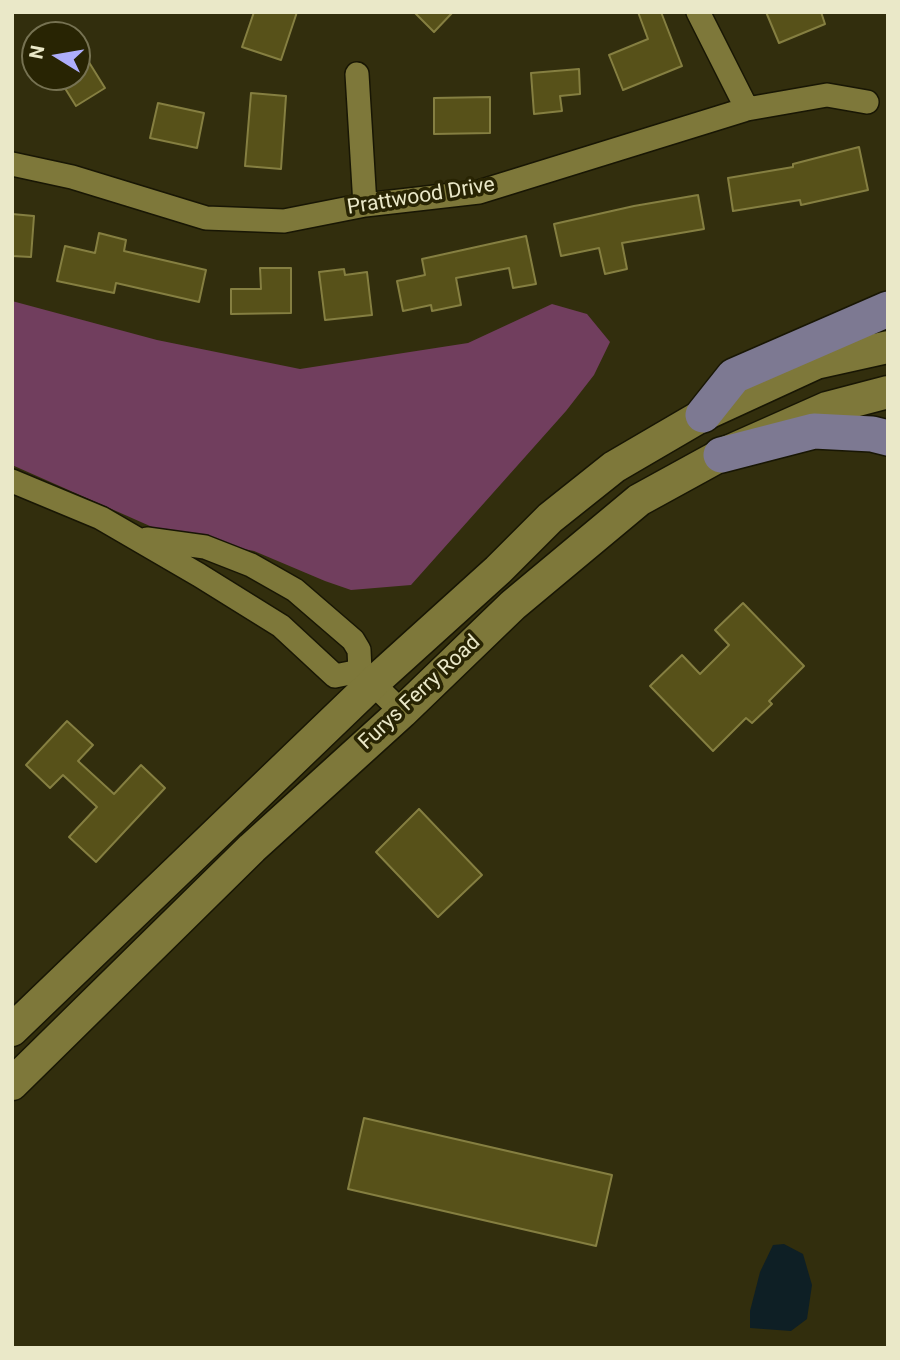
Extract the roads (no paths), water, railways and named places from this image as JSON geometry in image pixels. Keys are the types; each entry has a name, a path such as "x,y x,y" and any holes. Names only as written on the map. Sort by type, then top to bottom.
{"main road":[{"path":"703,415 734,376 888,309"},
{"name":"Furys Ferry Road","path":"12,1030 366,677 561,509 614,467 703,415 816,363 888,347"},
{"name":"Furys Ferry Road","path":"12,1084 252,848 402,712 513,605 639,500 721,455 827,408 888,392"},
{"path":"721,455 814,431 872,434 888,438"}],"street":[{"path":"698,12 747,109"},
{"path":"357,74 365,205"},
{"name":"Prattwood Drive","path":"12,164 72,177 206,218 284,221 365,205 479,192 747,109 827,95 867,102"},
{"path":"12,481 101,518 134,537 281,626 335,676 366,677"},
{"path":"134,537 205,547 251,565 295,590 352,640 359,650 366,677 402,712"}]}
